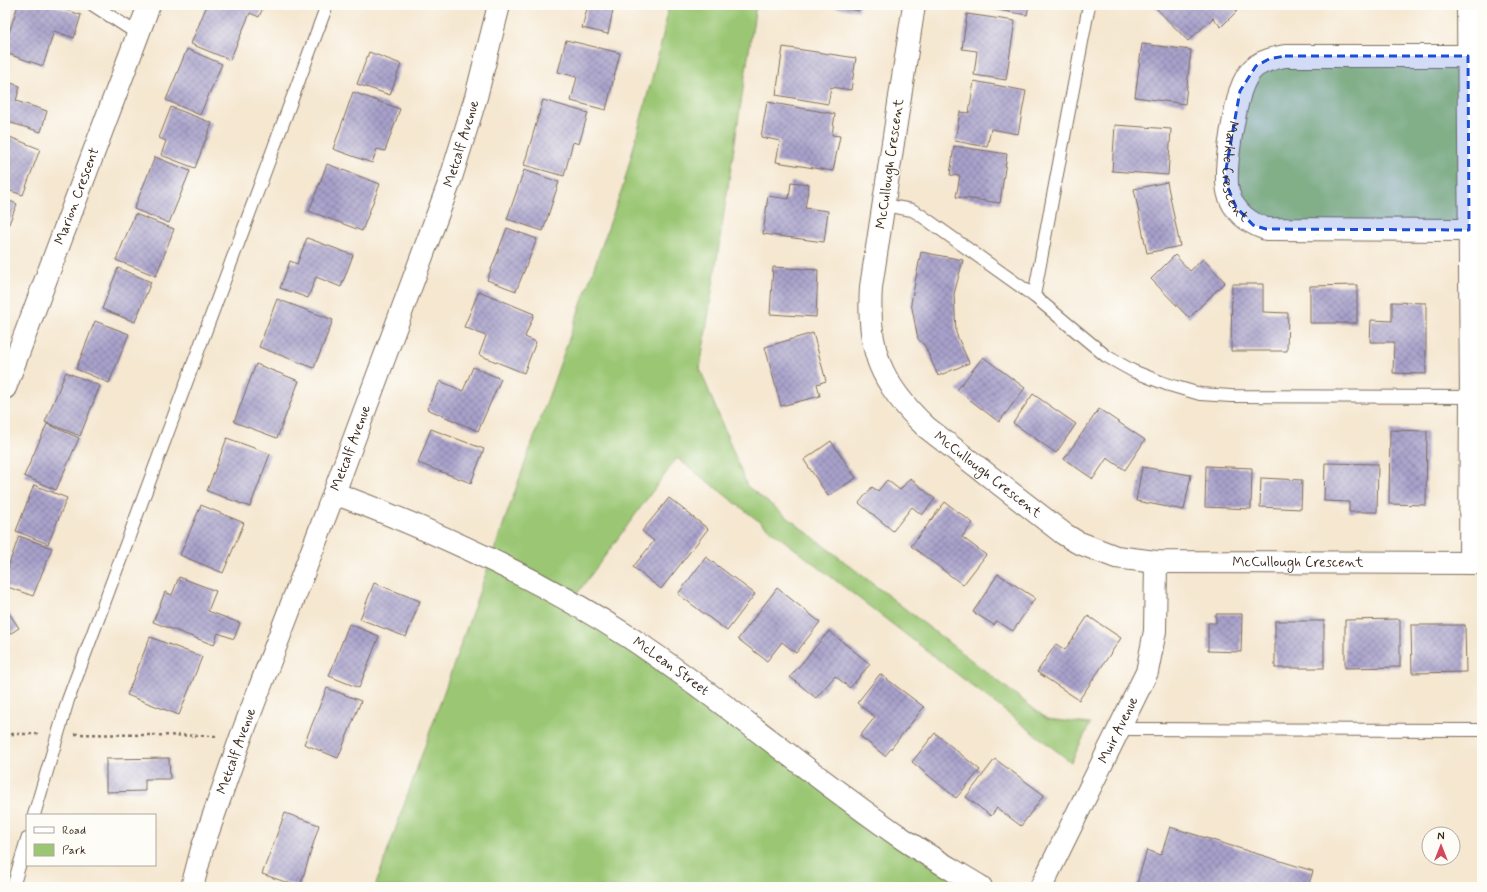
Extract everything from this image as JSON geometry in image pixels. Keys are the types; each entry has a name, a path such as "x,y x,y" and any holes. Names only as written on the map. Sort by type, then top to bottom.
{"street":[{"name":"Marion Crescent","path":"5,388 149,5"},
{"name":"Metcalf Avenue","path":"192,887 202,849 241,736 334,493 450,180 476,97 499,5"},
{"name":"McCullough Crescent","path":"914,5 871,287 870,325 877,360 896,395 926,427 1064,534 1094,550 1116,557 1156,562 1476,563"},
{"path":"1468,5 1469,230 1476,397 1476,563"},
{"name":"Markle Crescent","path":"1468,56 1285,56 1269,59 1256,66 1247,77 1240,91 1226,169 1226,183 1229,197 1244,218 1253,225 1266,229 1469,230"},
{"name":"McLean Street","path":"334,493 397,517 480,554 602,620 672,667 904,840 981,887"},
{"name":"Muir Avenue","path":"1041,887 1141,687 1153,651 1155,631 1156,562"}],"lane":[{"path":"94,5 138,34"},
{"path":"34,814 68,700 327,5"},
{"path":"1034,296 1089,5"},
{"path":"884,205 912,210 1034,296 1106,356 1133,371 1166,384 1200,394 1231,396 1476,397"},
{"path":"1119,729 1482,730"},
{"path":"13,887 26,842"}],"path":[{"path":"5,734 241,736"}],"highlighted area":[{"path":"1285,56 1468,56 1469,230 1266,229 1253,225 1236,207 1226,183 1226,169 1240,91 1256,66 1269,59"}],"green space":[{"path":"669,5 756,5 700,369 747,486 1047,719 1090,724 1071,762 677,458 571,602 981,887 375,887 624,183 662,40"},
{"path":"1468,56 1469,230 1266,229 1226,183 1256,66"}],"building":[{"path":"18,5 52,5 81,15 74,38 54,31 43,66 5,53 5,45"},
{"path":"207,5 264,5 259,17 250,13 230,60 191,44"},
{"path":"588,5 614,5 608,34 582,28"},
{"path":"820,5 860,5 859,11"},
{"path":"981,5 1029,5 1027,15 980,7"},
{"path":"1153,5 1231,5 1237,11 1221,27 1213,18 1188,41"},
{"path":"1401,5 1433,5 1433,7 1401,7"},
{"path":"967,14 1015,21 1006,80 974,75 977,51 962,49"},
{"path":"566,40 620,53 606,110 571,101 577,77 558,72"},
{"path":"1142,44 1191,50 1185,104 1135,97"},
{"path":"783,47 856,58 851,90 831,87 828,104 776,95"},
{"path":"187,49 222,64 200,115 166,100"},
{"path":"369,52 401,64 390,95 357,84"},
{"path":"5,81 20,86 16,101 47,111 41,132 5,121"},
{"path":"974,81 1026,91 1018,134 991,129 987,147 955,141 960,112 969,113"},
{"path":"353,92 400,109 385,151 377,149 372,163 333,149"},
{"path":"543,100 588,113 579,144 573,142 564,176 524,165"},
{"path":"767,102 835,114 832,135 840,136 833,171 776,162 780,141 761,137"},
{"path":"171,107 212,123 195,168 161,155 166,141 159,138"},
{"path":"1115,125 1171,129 1168,175 1112,171"},
{"path":"7,136 40,149 23,195 5,189 5,141"},
{"path":"954,146 1007,154 1000,203 956,197 960,176 950,175"},
{"path":"155,157 190,171 169,223 134,209"},
{"path":"327,164 380,184 362,231 309,211"},
{"path":"524,170 559,182 543,231 507,219"},
{"path":"791,182 809,184 805,208 828,211 824,242 763,234 768,196 789,199"},
{"path":"1167,182 1180,246 1147,253 1134,189"},
{"path":"5,199 17,204 8,226 5,225"},
{"path":"135,214 174,229 156,276 116,260"},
{"path":"507,228 537,239 516,291 487,280"},
{"path":"307,238 353,255 341,287 316,277 308,298 280,288 290,261 297,264"},
{"path":"921,252 963,260 954,294 956,333 969,363 938,376 925,346 918,339 911,303"},
{"path":"1175,255 1190,271 1203,259 1225,282 1189,318 1151,279"},
{"path":"773,267 818,270 816,317 770,314"},
{"path":"118,268 151,282 135,322 102,309"},
{"path":"1232,284 1263,284 1263,312 1288,313 1287,351 1231,351"},
{"path":"1357,285 1357,323 1310,323 1310,286"},
{"path":"479,291 534,314 525,337 536,342 524,373 479,355 486,336 464,327"},
{"path":"277,299 333,320 314,368 259,347"},
{"path":"1392,302 1426,303 1426,374 1393,373 1394,342 1370,342 1371,320 1392,321"},
{"path":"95,321 129,334 109,383 76,369"},
{"path":"813,333 826,381 817,384 820,396 781,406 765,347"},
{"path":"983,357 1025,388 999,422 957,390"},
{"path":"256,364 299,381 277,438 234,422"},
{"path":"473,367 501,379 478,431 427,409 440,381 463,391"},
{"path":"66,372 100,386 80,436 45,422"},
{"path":"1033,394 1076,424 1056,453 1013,423"},
{"path":"1099,409 1145,440 1125,470 1107,458 1093,479 1064,459"},
{"path":"47,424 79,438 56,490 24,476"},
{"path":"431,429 484,449 471,483 418,463"},
{"path":"1390,430 1427,431 1426,505 1389,504"},
{"path":"227,438 270,454 250,507 207,491"},
{"path":"831,441 856,478 828,496 804,460"},
{"path":"1325,463 1378,464 1377,512 1349,512 1349,502 1324,501"},
{"path":"1206,466 1252,468 1251,509 1205,507"},
{"path":"1142,467 1191,475 1184,510 1136,501"},
{"path":"910,478 935,499 922,515 912,507 893,531 859,503 872,487 878,491 887,480 900,490"},
{"path":"1261,478 1302,480 1301,509 1260,507"},
{"path":"34,485 67,498 48,544 16,531"},
{"path":"669,498 708,529 661,589 633,567 654,541 642,531"},
{"path":"945,502 973,523 962,537 986,555 963,585 911,546"},
{"path":"201,505 244,523 223,573 180,555"},
{"path":"19,536 52,548 33,596 5,586 5,575"},
{"path":"706,557 755,594 727,631 678,594"},
{"path":"998,574 1035,598 1013,631 997,621 994,625 973,612"},
{"path":"179,577 216,591 208,611 240,623 234,639 218,633 214,645 153,622 165,592 172,595"},
{"path":"374,583 420,601 406,637 360,619"},
{"path":"777,588 820,622 796,653 782,642 767,661 738,639"},
{"path":"5,607 19,628 5,637"},
{"path":"1216,614 1242,614 1241,652 1208,651 1208,623 1216,623"},
{"path":"1088,616 1121,638 1079,700 1037,672 1056,644 1065,650"},
{"path":"1400,619 1400,667 1345,668 1345,620"},
{"path":"1275,621 1324,621 1324,668 1275,668"},
{"path":"349,624 379,636 359,688 329,676"},
{"path":"1411,625 1465,625 1466,672 1412,673"},
{"path":"829,631 870,664 850,688 835,676 816,698 790,677"},
{"path":"150,637 202,657 179,715 127,695"},
{"path":"880,674 924,707 885,756 860,736 875,717 857,703"},
{"path":"327,688 361,701 338,758 304,744"},
{"path":"935,733 980,770 956,798 912,762"},
{"path":"169,758 170,779 145,779 145,791 106,792 106,759"},
{"path":"995,759 1044,795 1021,826 997,808 991,816 966,797"},
{"path":"285,813 319,825 300,887 262,874"},
{"path":"1170,827 1313,871 1308,887 1136,887 1147,850 1161,855"}]}
